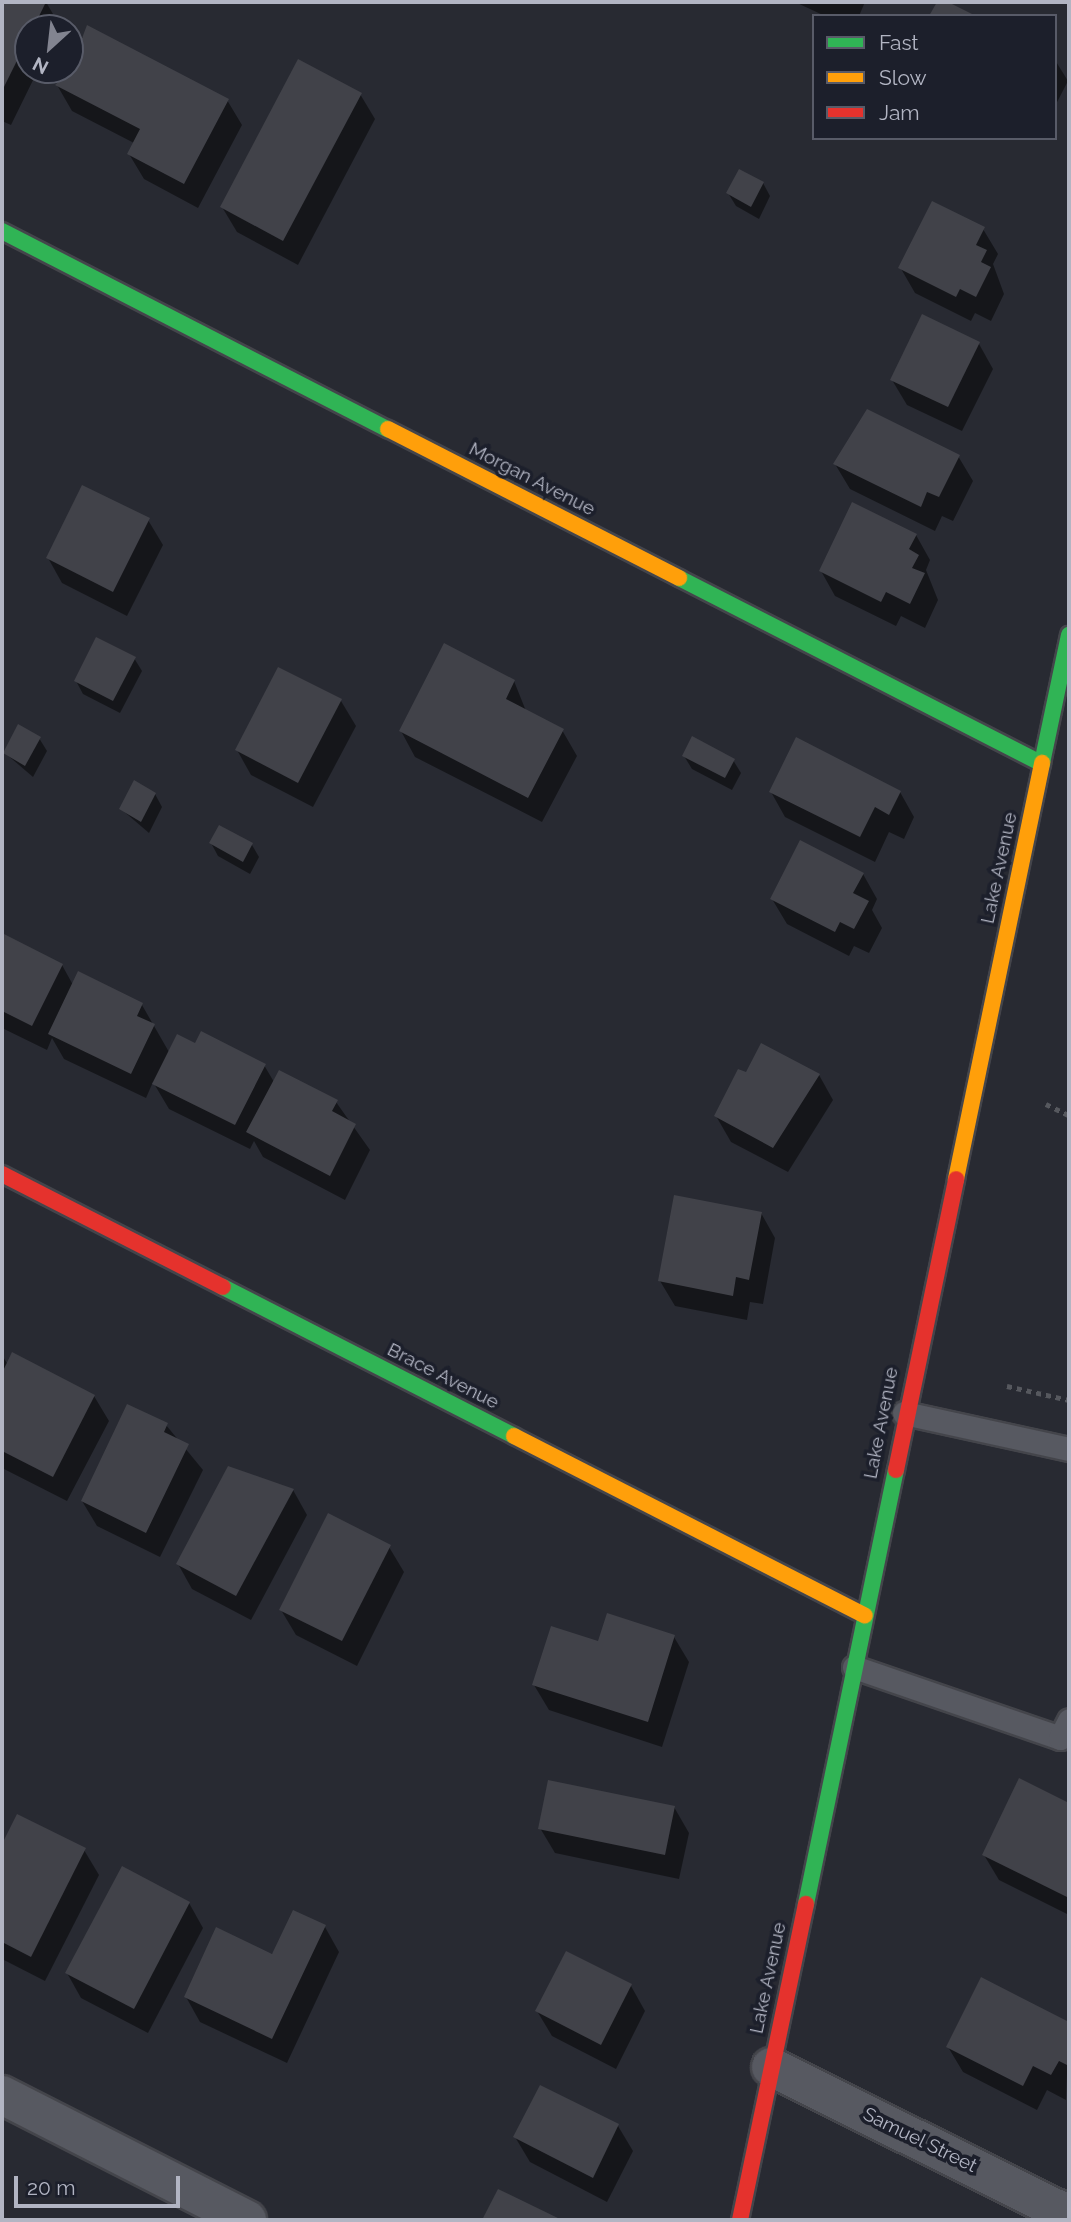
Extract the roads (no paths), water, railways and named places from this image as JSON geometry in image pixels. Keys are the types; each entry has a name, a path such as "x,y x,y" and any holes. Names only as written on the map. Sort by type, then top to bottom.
{"street":[{"name":"Morgan Avenue","path":"2,231 1042,764"},
{"name":"Lake Avenue","path":"740,2220 855,1667 904,1413 1069,635"},
{"name":"Brace Avenue","path":"2,1174 865,1616"},
{"name":"Samuel Street","path":"771,2067 1069,2214"},
{"path":"2,2095 247,2220"}],"lane":[{"path":"904,1413 1069,1449"},
{"path":"855,1667 1066,1734"}]}
